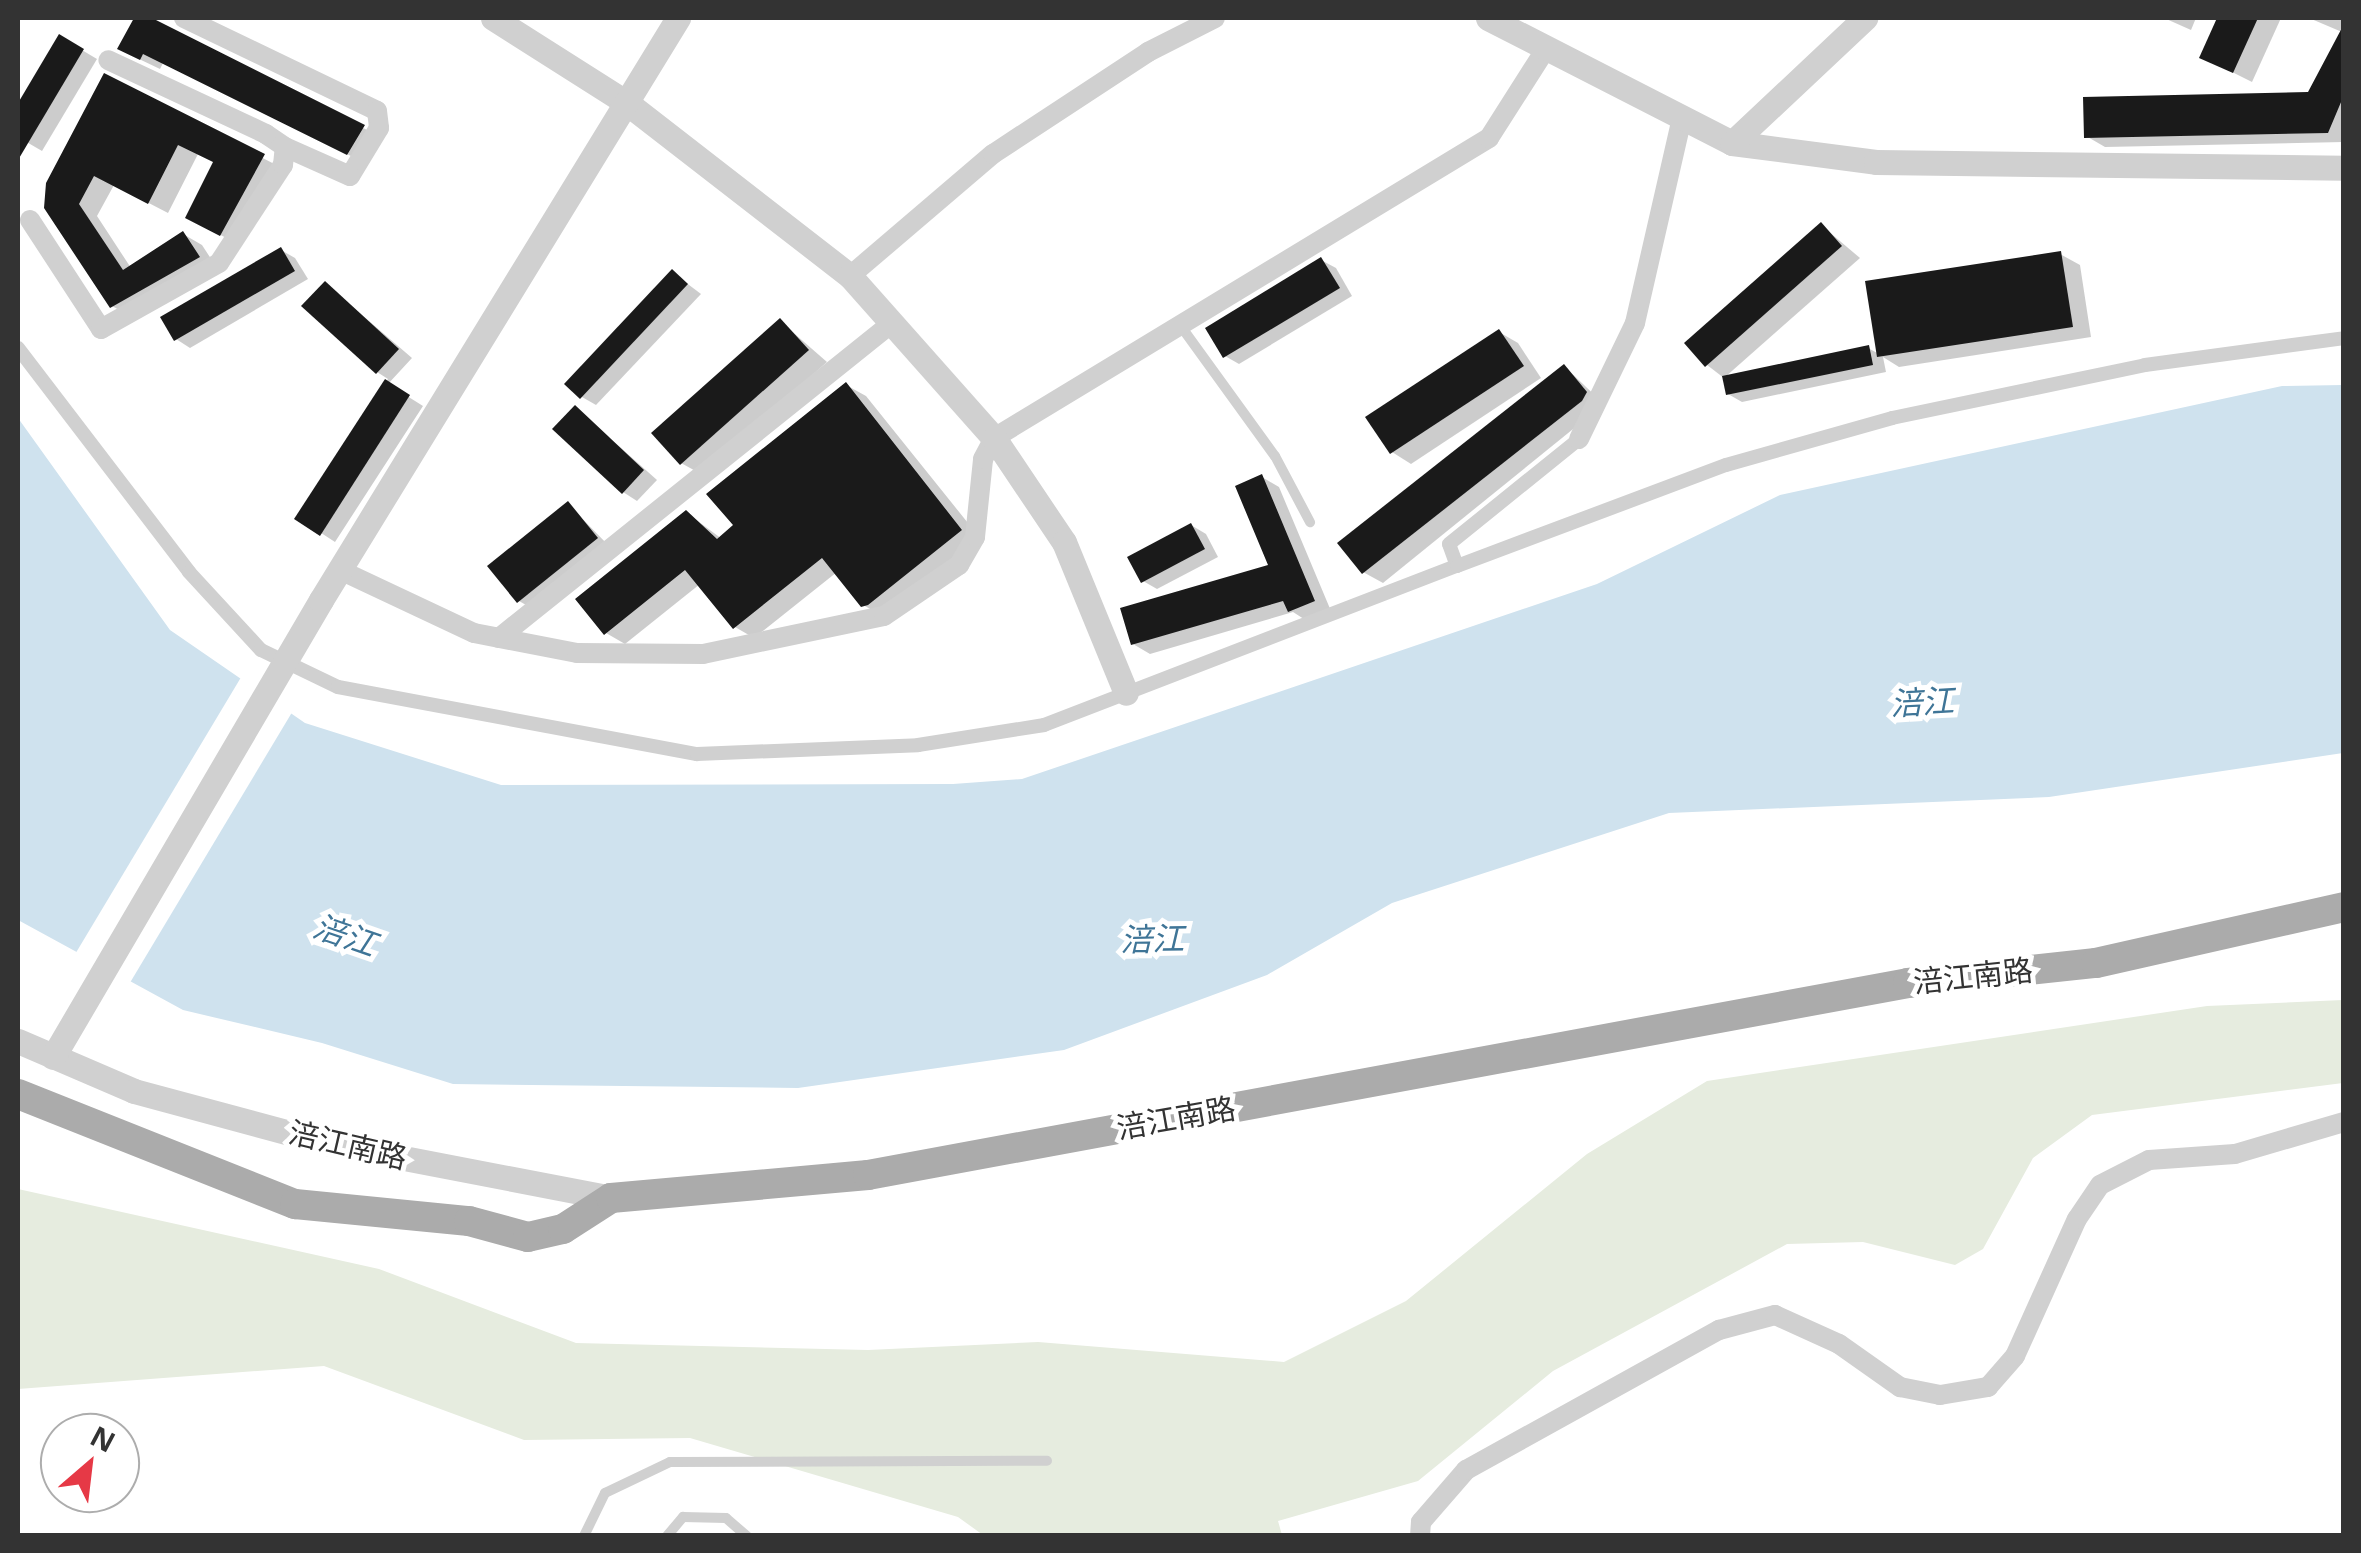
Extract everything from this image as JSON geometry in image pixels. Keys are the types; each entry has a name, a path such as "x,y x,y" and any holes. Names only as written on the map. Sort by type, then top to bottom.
{"main road":[{"name":"涪江南路","path":"611,1198 868,1175 1908,982 2096,962 2344,907"},
{"path":"18,1094 295,1204 469,1221 528,1236 563,1230 611,1198"}],"street":[{"path":"108,60 350,176 379,128 377,111 184,18"},
{"path":"493,18 627,103 850,276 994,438 1064,542 1126,693"},
{"path":"52,1057 321,600 678,18"},
{"path":"850,276 993,154 1148,52 1215,18"},
{"path":"1488,18 1680,122 1732,143 1876,162 2344,168"},
{"path":"1732,143 1865,18"},
{"path":"340,570 440,618 499,638 577,654 703,654 884,616 935,587 958,565 975,537 983,459 994,438 1490,138 1545,50"},
{"path":"1457,566 1449,544 1578,439 1635,323 1680,122"},
{"path":"30,220 100,329 112,326 219,263 283,165 285,147"},
{"path":"499,638 892,323"},
{"path":"18,348 189,572 261,650 338,688 697,754 918,745 1044,724 1726,464 1876,422 2146,364 2344,338"},
{"name":"涪江南路","path":"18,1042 134,1091 331,1144 611,1198"},
{"path":"1420,1536 1421,1522 1466,1470 1719,1330 1775,1315 1839,1344 1900,1387 1940,1396 1988,1388 2015,1356 2077,1219 2100,1185 2149,1160 2235,1154 2344,1122"}],"lane":[{"path":"1180,325 1275,456 1310,522"},
{"path":"584,1536 605,1493 670,1462 1047,1461"},
{"path":"667,1536 682,1517 726,1518 747,1536"}],"shaded area":[{"path":"2343,1000 2343,1083 2092,1115 2033,1158 1983,1249 1955,1265 1863,1242 1787,1244 1553,1371 1418,1481 1278,1521 1282,1535 983,1535 958,1517 690,1438 524,1440 324,1366 18,1389 18,1189 379,1269 576,1343 868,1350 1038,1342 1284,1362 1406,1301 1587,1154 1707,1081 2207,1006"}],"water":[{"name":"涪江","path":"2343,385 2343,753 2049,797 1669,813 1392,903 1267,975 1064,1050 798,1088 453,1084 322,1043 183,1010 18,920 18,418 170,630 305,723 501,785 953,784 1022,779 1597,584 1780,495 2282,386"}],"pier":[{"path":"243,674 294,709 128,986 74,956"}],"building":[{"path":"134,18 152,18 365,125 347,155 143,54 140,60 117,49"},
{"path":"2217,18 2258,18 2233,73 2199,58"},
{"path":"2344,24 2344,95 2328,133 2084,138 2083,97 2308,92"},
{"path":"59,34 84,49 18,160 18,103"},
{"path":"104,73 265,154 220,236 185,218 213,162 178,145 148,204 94,176 79,204 123,270 183,231 200,257 110,308 44,208 46,183"},
{"path":"1821,222 1842,246 1705,367 1684,343"},
{"path":"281,247 295,271 174,341 160,317"},
{"path":"2061,251 2073,327 1877,357 1865,281"},
{"path":"1321,257 1340,288 1223,358 1205,328"},
{"path":"672,269 688,284 580,399 564,384"},
{"path":"325,281 399,349 376,374 301,306"},
{"path":"780,318 809,350 680,465 651,433"},
{"path":"1499,329 1524,366 1390,454 1365,417"},
{"path":"1869,345 1873,365 1726,395 1722,376"},
{"path":"1564,364 1587,392 1582,401 1362,574 1337,543"},
{"path":"385,379 410,395 320,536 294,519"},
{"path":"846,382 962,530 868,605 861,607 822,558 733,629 685,570 604,635 575,599 686,510 717,539 733,525 706,494"},
{"path":"575,405 644,470 622,494 552,429"},
{"path":"1262,474 1315,601 1288,612 1283,601 1131,645 1120,608 1268,565 1235,486"},
{"path":"568,501 598,538 517,603 487,566"},
{"path":"1191,523 1205,549 1141,583 1127,557"}]}
